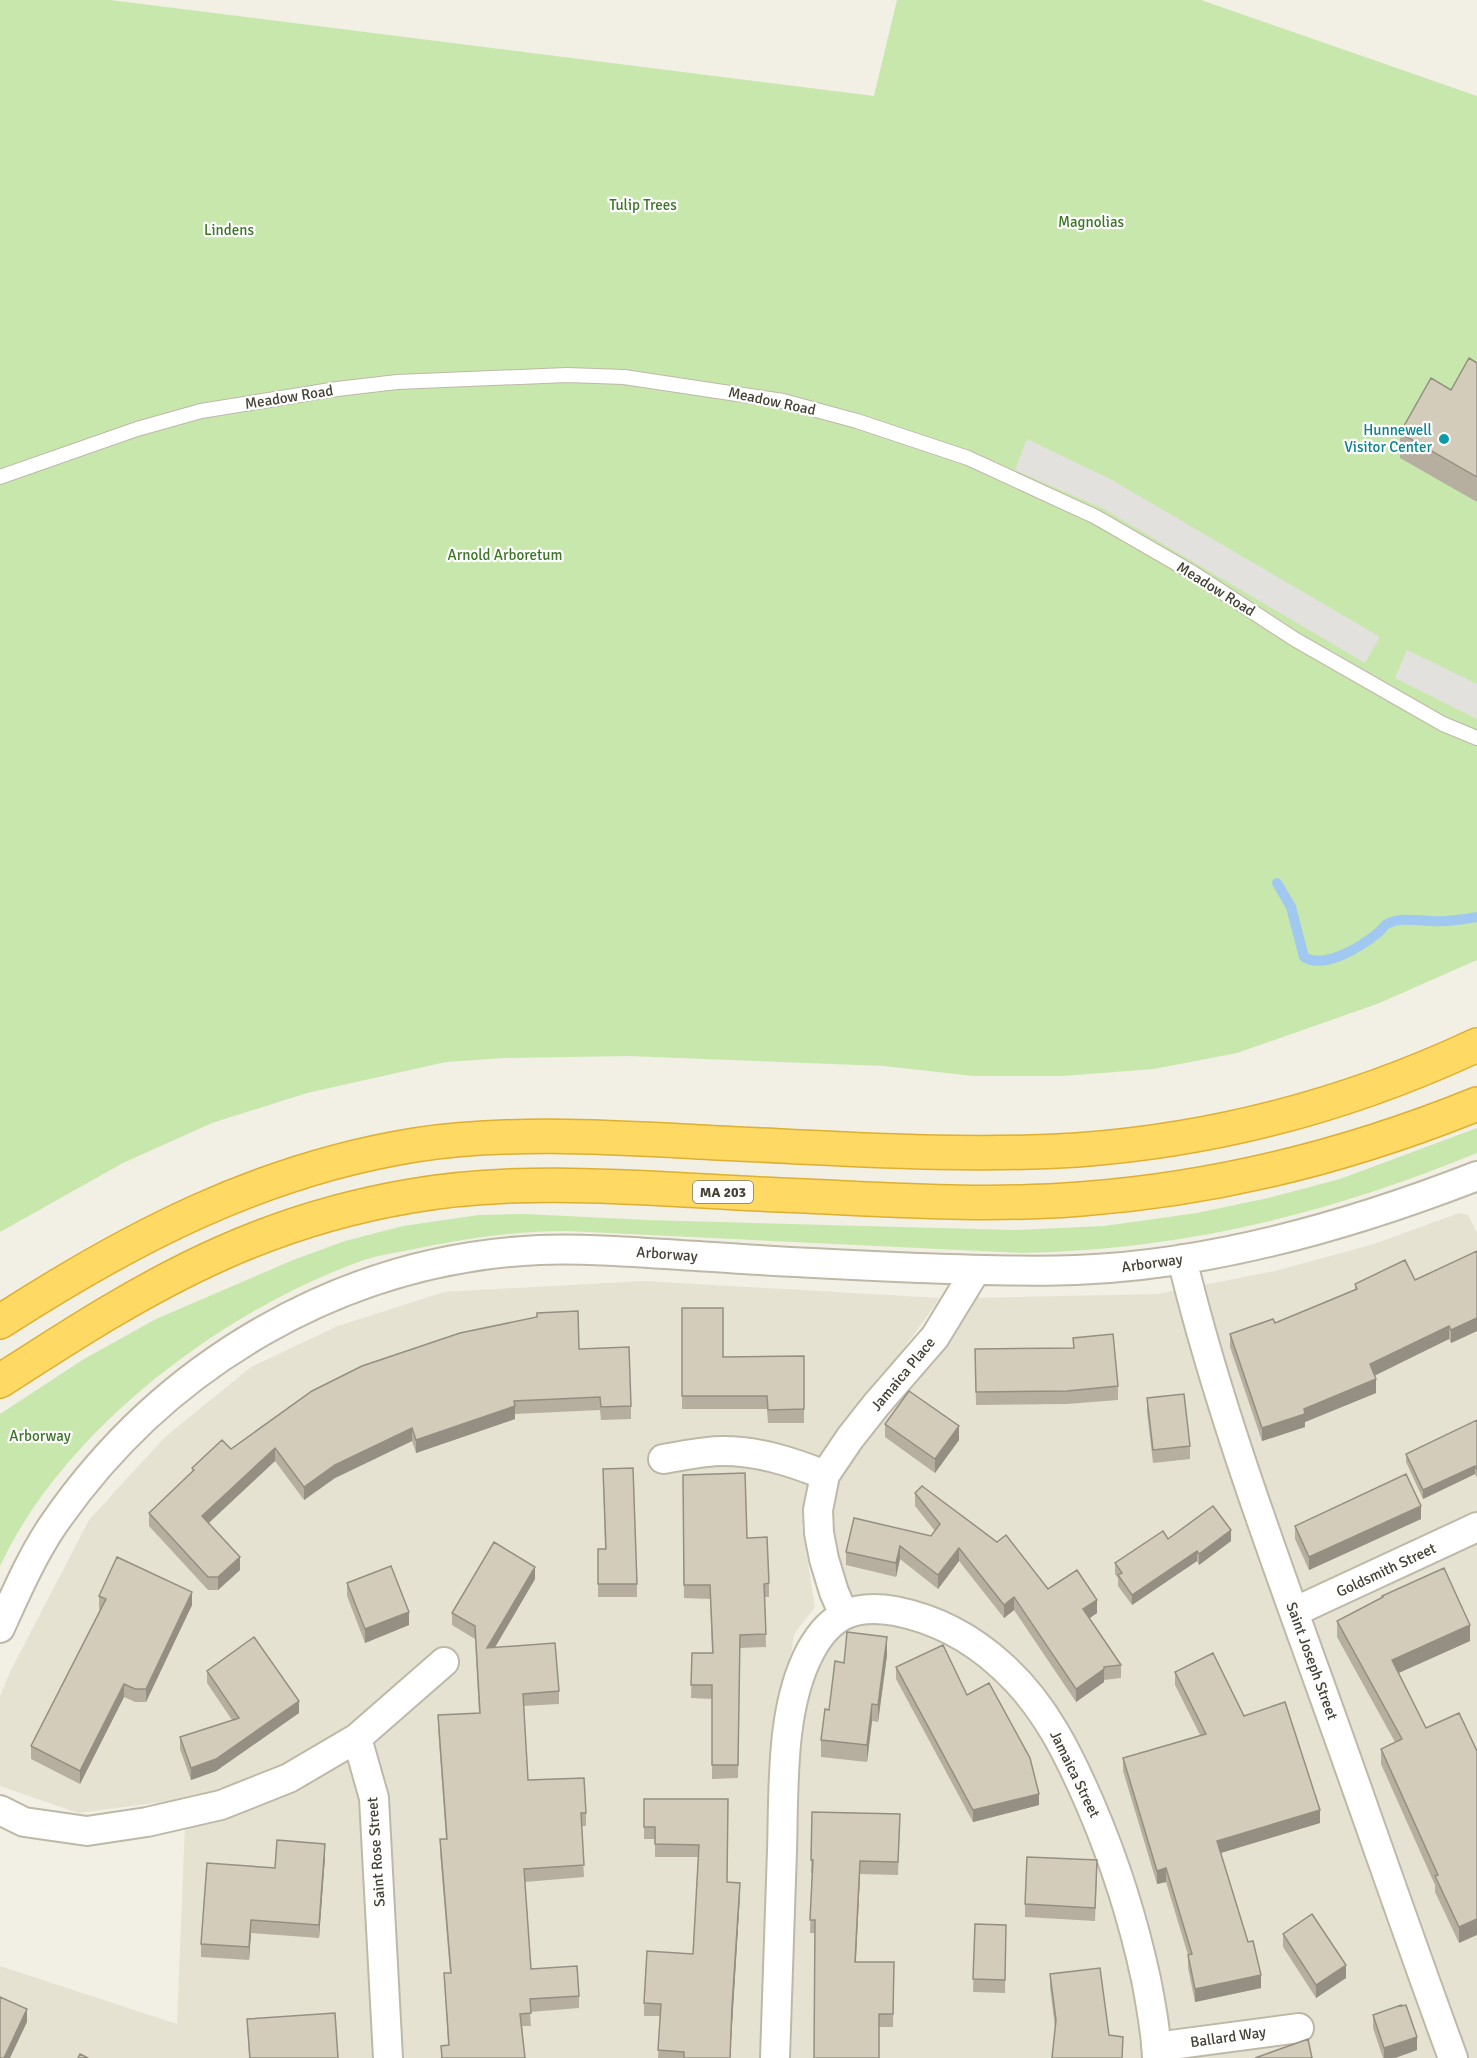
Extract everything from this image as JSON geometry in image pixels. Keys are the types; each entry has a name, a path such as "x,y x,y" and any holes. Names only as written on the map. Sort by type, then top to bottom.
{"highway":[{"path":"0,1322 110,1255 190,1214 284,1177 388,1150 452,1140 535,1137 965,1152 1110,1147 1201,1134 1312,1108 1405,1077 1477,1045"},
{"name":"MA 203","path":"0,1382 127,1301 220,1254 308,1221 392,1199 463,1188 533,1185 949,1202 1080,1199 1167,1190 1273,1170 1378,1140 1477,1104"}],"street":[{"name":"Arborway","path":"0,1628 51,1528 85,1482 119,1443 158,1404 217,1359 259,1333 304,1309 359,1286 406,1271 493,1254 599,1249 780,1261 1009,1272 1117,1268 1226,1252 1274,1241 1476,1179"},
{"name":"Saint Joseph Street","path":"1182,1259 1193,1304 1234,1435 1294,1612 1454,2058"},
{"name":"Jamaica Place","path":"844,1615 827,1570 819,1533 818,1510 825,1475 876,1405 935,1337 976,1270"},
{"path":"663,1459 722,1451 759,1455 791,1462 825,1475"},
{"name":"Goldsmith Street","path":"1294,1612 1477,1527"},
{"name":"Jamaica Street","path":"844,1615 862,1610 887,1610 925,1618 963,1636 1005,1668 1044,1714 1061,1740 1078,1776 1116,1868 1127,1901 1152,2010 1157,2053"},
{"path":"775,2058 786,1753 790,1722 801,1672 811,1651 827,1627 844,1615"},
{"path":"0,1810 24,1821 87,1831 147,1822 221,1805 289,1778 357,1738 444,1662"},
{"name":"Saint Rose Street","path":"357,1738 374,1798 388,2058"},
{"name":"Ballard Way","path":"1157,2053 1299,2028"}],"lane":[{"name":"Meadow Road","path":"0,477 137,429 201,411 337,389 397,382 567,375 624,377 783,401 857,421 968,458 1086,512 1193,573 1296,640 1443,724 1477,738"}],"shaded area":[{"path":"1027,439 1112,480 1380,637 1365,663 1102,508 1015,470"},
{"path":"1407,650 1477,684 1477,719 1395,678"},
{"path":"1459,1213 1468,1215 1477,1233 1477,2058 791,2058 799,1753 810,1679 828,1639 831,1522 837,1474 974,1298 1157,1294 1275,1271 1374,1244"},
{"path":"644,1281 940,1298 810,1479 802,1526 815,1607 794,1634 769,1814 764,2058 0,2058 0,1966 177,2024 186,1799 78,1813 0,1786 0,1696 11,1670 89,1520 165,1437 251,1367 338,1326 444,1292"}],"green space":[{"name":"Arnold Arboretum","path":"0,0 110,0 874,96 897,0 1201,0 1477,96 1477,960 1377,1004 1237,1053 1154,1069 1062,1076 973,1076 884,1066 628,1056 504,1058 446,1062 307,1093 212,1123 123,1163 0,1232"},
{"name":"Arborway","path":"1477,1128 1477,1153 1421,1175 1310,1211 1254,1225 1139,1245 1021,1253 567,1231 487,1236 370,1258 311,1282 257,1309 204,1342 154,1380 106,1422 64,1467 28,1516 0,1566 0,1414 84,1359 156,1319 293,1260 345,1241 403,1226 479,1215 525,1214 646,1220 1014,1230 1104,1226 1197,1213 1268,1198 1340,1179"}],"building":[{"name":"Hunnewell Visitor Center","path":"1469,358 1477,363 1477,477 1400,433 1431,378 1451,390"},
{"path":"1477,1251 1477,1318 1451,1330 1449,1326 1370,1364 1376,1379 1304,1409 1305,1414 1262,1428 1230,1334 1273,1319 1275,1323 1357,1289 1355,1284 1405,1260 1415,1280"},
{"path":"682,1308 723,1308 723,1357 804,1356 804,1409 768,1410 767,1396 682,1396"},
{"path":"578,1311 579,1349 629,1347 631,1406 601,1407 600,1397 514,1401 515,1406 416,1440 412,1428 335,1465 304,1487 275,1448 202,1516 240,1557 218,1577 208,1577 149,1513 222,1440 231,1449 312,1391 362,1366 460,1333 537,1317 537,1313"},
{"path":"1113,1334 1118,1386 1067,1391 976,1392 975,1349 1074,1348 1073,1338"},
{"path":"909,1391 959,1426 935,1459 885,1424"},
{"path":"1184,1394 1190,1446 1153,1450 1147,1398"},
{"path":"1477,1420 1477,1470 1475,1466 1423,1490 1406,1454"},
{"path":"633,1468 637,1584 598,1584 598,1549 606,1549 603,1469"},
{"path":"745,1473 747,1538 767,1537 769,1583 764,1584 766,1634 740,1635 738,1765 712,1765 712,1685 691,1685 692,1653 713,1653 710,1585 684,1585 683,1475"},
{"path":"1406,1474 1421,1506 1309,1557 1295,1526"},
{"path":"922,1486 997,1542 1006,1535 1048,1589 1077,1570 1097,1600 1083,1609 1121,1665 1104,1667 1076,1689 1014,1597 1004,1605 959,1548 938,1575 900,1546 896,1563 846,1552 854,1518 931,1536 940,1524 915,1493"},
{"path":"1213,1506 1231,1530 1199,1554 1197,1551 1132,1595 1118,1575 1122,1573 1115,1563 1163,1531 1168,1539"},
{"path":"494,1542 535,1567 487,1648 555,1643 559,1691 523,1694 528,1780 584,1778 586,1813 581,1813 584,1865 524,1869 531,1969 577,1966 579,1996 530,1999 531,2013 520,2014 525,2058 442,2058 441,2046 449,2045 444,1973 451,1973 440,1839 447,1839 438,1715 480,1713 475,1626 452,1613"},
{"path":"117,1557 192,1592 146,1689 135,1689 124,1684 80,1771 31,1746 106,1599 99,1596"},
{"path":"391,1566 409,1612 365,1629 347,1583"},
{"path":"1444,1568 1470,1625 1392,1660 1426,1728 1459,1713 1477,1751 1477,1919 1459,1927 1381,1749 1402,1739 1337,1621 1382,1596"},
{"path":"847,1632 887,1637 878,1705 872,1704 867,1745 821,1740 825,1709 829,1710 835,1661 844,1663"},
{"path":"254,1637 299,1701 216,1759 191,1768 180,1737 239,1718 207,1671"},
{"path":"943,1645 967,1695 989,1683 1030,1758 1039,1794 973,1810 896,1667"},
{"path":"1213,1653 1244,1716 1285,1702 1320,1810 1217,1841 1248,1942 1253,1941 1261,1975 1195,1989 1188,1955 1192,1954 1166,1868 1157,1871 1123,1758 1206,1734 1175,1672"},
{"path":"644,1799 728,1799 727,1882 740,1883 730,2058 684,2058 684,2052 658,2050 661,2004 644,2003 647,1951 693,1954 699,1845 655,1844 655,1827 644,1827"},
{"path":"812,1812 900,1814 898,1862 860,1861 855,1962 894,1962 893,2014 879,2014 879,2058 814,2058 815,1920 810,1920 813,1860 811,1860"},
{"path":"277,1840 325,1844 319,1925 251,1920 249,1947 201,1944 207,1863 275,1868"},
{"path":"1027,1857 1097,1860 1095,1908 1025,1904"},
{"path":"1312,1914 1346,1965 1316,1985 1283,1934"},
{"path":"975,1924 1006,1925 1005,1980 973,1979"},
{"path":"1100,1968 1109,2035 1123,2037 1122,2058 1052,2058 1056,2020 1050,1974"},
{"path":"0,1997 27,2009 4,2058 0,2058"},
{"path":"1406,2005 1417,2037 1384,2048 1373,2015"},
{"path":"335,2013 338,2058 250,2058 247,2019"},
{"path":"1308,2039 1312,2058 1255,2058"}],"waterway":[{"path":"1277,883 1291,907 1304,957 1313,960 1322,961 1343,955 1363,944 1386,924 1394,921 1448,921 1477,917"}],"place":[{"name":"Hunnewell Visitor Center","path":"1444,439"}],"park label":[{"name":"Tulip Trees","path":"643,205"},
{"name":"Magnolias","path":"1091,222"},
{"name":"Lindens","path":"229,230"}]}
